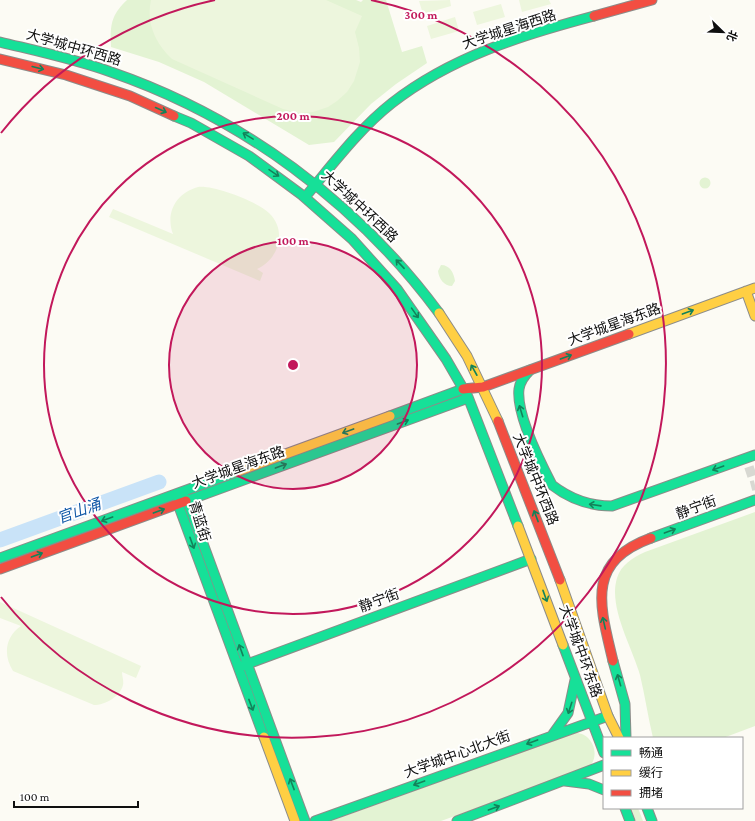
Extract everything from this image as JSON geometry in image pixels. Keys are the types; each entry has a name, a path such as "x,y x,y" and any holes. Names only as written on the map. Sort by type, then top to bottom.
{"main road":[{"name":"大学城星海西路","path":"306,196 360,133 380,113 403,95 440,70 473,54 501,44 652,0"},
{"name":"大学城中环西路","path":"0,42 74,60 131,79 185,102 267,147 317,183 365,226 417,284 455,338 483,387 522,479 550,552"},
{"name":"大学城中环西路","path":"0,59 69,76 142,102 201,129 258,162 306,196 350,235 389,278 421,320 463,389 468,398 531,559"},
{"path":"258,162 267,147"},
{"name":"大学城星海东路","path":"0,558 463,389 483,387 755,288"},
{"path":"746,291 755,316"},
{"name":"静宁街","path":"530,370 520,386 520,405 545,471 552,485 560,492 581,502 597,506 612,506 755,455"},
{"name":"大学城星海东路","path":"0,569 468,398 483,387"},
{"name":"青蓝街","path":"179,493 187,500 246,664 305,821"},
{"name":"青蓝街","path":"179,493 178,504 294,821"},
{"name":"静宁街","path":"626,737 625,704 613,661 602,611 600,594 605,574 614,560 630,547 755,500"},
{"name":"大学城中环东路","path":"550,552 608,716 618,737"},
{"name":"静宁街","path":"237,668 531,559"},
{"name":"大学城中环东路","path":"531,559 603,750"},
{"path":"553,734 568,713 576,678"},
{"name":"大学城中心北大街","path":"315,821 553,734 608,716"},
{"path":"457,821 603,765"},
{"path":"565,781 589,784 603,790"},
{"path":"624,809 630,821"},
{"path":"647,809 652,821"}],"green space":[{"path":"127,0 356,0 361,2 363,0 386,0 402,52 422,46 427,63 396,84 371,104 334,142 309,145 204,82 159,62 111,47 111,26 118,11"},
{"path":"151,0 326,0 362,16 355,32 359,48 360,62 354,81 347,92 328,107 313,112 300,113 283,109 172,59 161,46 153,32 150,17"},
{"path":"450,0 451,6 423,14 419,1"},
{"path":"519,0 549,0 551,4 522,12"},
{"path":"501,4 505,17 477,25 473,12"},
{"path":"455,17 459,31 431,39 427,26"},
{"path":"705,177 709,179 711,183 709,187 705,189 701,187 699,183 701,179"},
{"path":"198,187 225,191 246,199 269,213 275,220 279,236 278,244 270,259 257,269 263,273 260,281 109,217 113,209 173,234 170,219 174,205 184,194"},
{"path":"441,265 447,266 453,272 455,281 452,286 444,283 439,277 438,271"},
{"path":"755,512 755,726 726,737 653,737 640,675 618,614 615,589 617,578 621,569 628,562 645,552"},
{"path":"0,602 141,666 136,678 122,672 123,683 119,693 112,700 103,704 94,705 13,671 8,659 7,647 12,635 21,626 0,618"},
{"path":"574,733 580,733 586,736 593,745 594,757 588,768 441,821 331,821"},
{"path":"631,809 638,809 643,821 636,821"}],"waterway":[{"name":"官山涌","path":"0,540 159,482"}],"tunnel":[{"path":"746,473 755,470"},
{"path":"751,486 755,485"}],"traffic: fast":[{"path":"306,196 368,124 392,103 415,87 438,73 488,49 540,31 594,16"},
{"path":"0,42 70,59 111,72 159,91 206,113 250,139 293,168 333,200 371,235 407,273 439,313"},
{"path":"174,116 191,123 249,156 302,195 352,239 397,289 446,359 468,397 518,526"},
{"path":"530,370 520,383 519,399 521,411 530,438 552,485"},
{"path":"390,416 463,389"},
{"path":"186,501 468,398"},
{"path":"552,485 580,501 595,505 612,506 755,455"},
{"path":"0,558 236,472"},
{"path":"183,496 187,500 305,821"},
{"path":"179,498 178,504 264,737"},
{"path":"651,538 755,500"},
{"path":"242,666 531,559"},
{"path":"563,645 603,750"},
{"path":"613,661 625,704 626,737"},
{"path":"553,734 568,713 575,680"},
{"path":"315,821 608,716"},
{"path":"457,821 603,765"},
{"path":"565,781 589,784 603,790"},
{"path":"625,809 630,821"},
{"path":"647,809 652,821"}],"traffic: slow":[{"path":"629,334 755,288"},
{"path":"746,291 755,316"},
{"path":"439,313 467,356 498,421"},
{"path":"236,472 390,416"},
{"path":"518,526 563,645"},
{"path":"560,580 608,716 618,737"},
{"path":"264,737 295,821"}],"traffic: jam":[{"path":"594,16 652,0"},
{"path":"0,59 66,75 130,96 174,116"},
{"path":"463,389 483,387 629,334"},
{"path":"498,421 560,580"},
{"path":"0,569 186,501"},
{"path":"613,661 604,622 602,588 607,573 615,560 630,548 651,538"}]}
